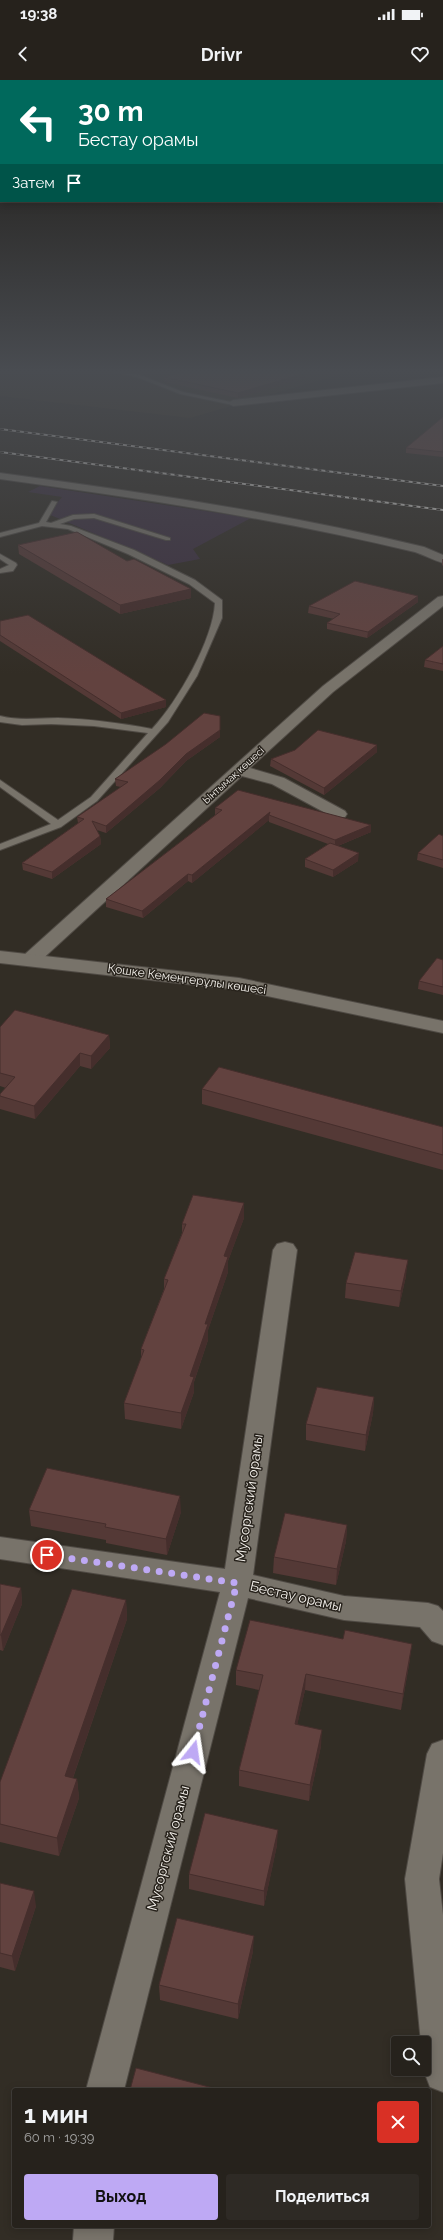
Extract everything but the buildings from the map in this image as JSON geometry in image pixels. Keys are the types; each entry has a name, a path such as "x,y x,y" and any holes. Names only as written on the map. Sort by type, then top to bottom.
{"street":[{"path":"0,476 141,495 257,515 414,548 443,559"},
{"name":"Ынтымақ көшесі","path":"30,960 328,689 443,600"},
{"path":"239,770 278,780 339,814"},
{"name":"Қошке Кемеңгерұлы көшесі","path":"0,957 239,984 443,1027"},
{"name":"Мусоргский орамы","path":"106,2088 237,1583 285,1250"},
{"name":"Бестау орамы","path":"0,1548 237,1583 344,1608 428,1615 443,1632"},
{"path":"443,1754 422,1879 443,2074"},
{"path":"94,2228 94,2240"}],"lane":[{"path":"42,524 54,502"},
{"path":"54,524 73,517 94,516 168,539"},
{"path":"0,535 42,524 54,524 69,527 130,552 192,582 219,602 218,618 193,676 166,720 94,799 58,825 0,847"},
{"path":"0,556 13,565 10,569 0,571"},
{"path":"0,719 7,722 47,720 120,725 154,732"},
{"path":"0,783 58,825"}],"shaded area":[{"path":"40,486 251,518 193,549 200,559 168,565 48,514 62,497 28,492"}],"railway":[{"path":"159,473 443,510"},
{"path":"340,473 443,486"}],"route":[{"path":"47,1555 237,1583 193,1752"}]}
